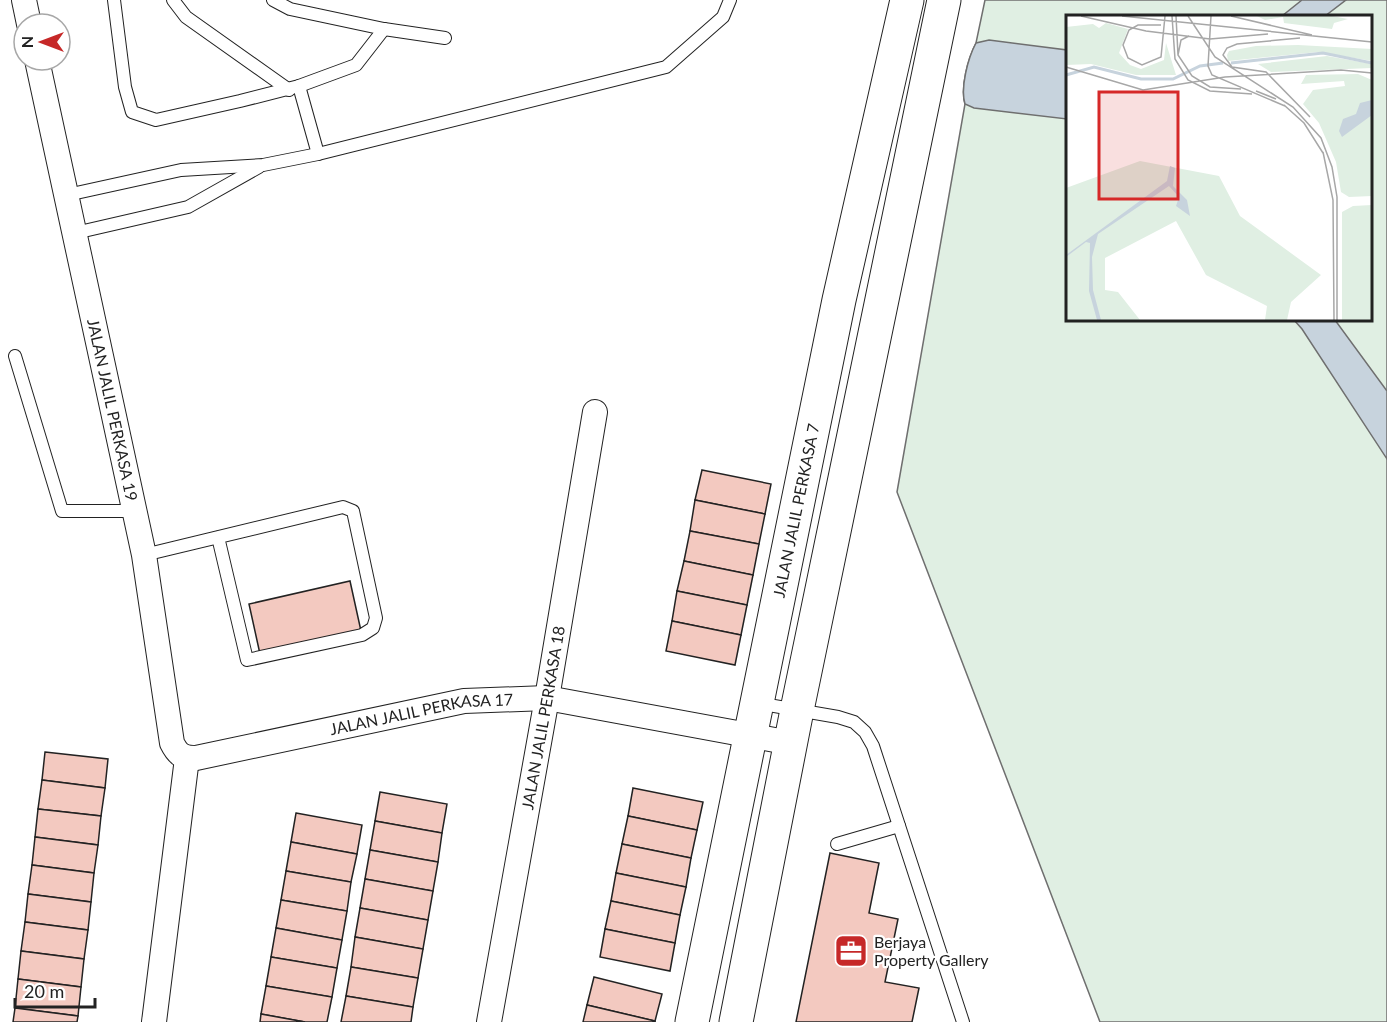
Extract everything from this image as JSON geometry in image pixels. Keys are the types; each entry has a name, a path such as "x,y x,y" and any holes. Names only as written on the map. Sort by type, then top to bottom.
{"street":[{"name":"JALAN JALIL PERKASA 7","path":"692,1022 839,300 907,0"},
{"path":"736,1022 797,710 944,0"},
{"name":"JALAN JALIL PERKASA 19","path":"40,72 144,555 172,743 181,755 192,758"},
{"name":"JALAN JALIL PERKASA 18","path":"489,1022 595,412"},
{"name":"JALAN JALIL PERKASA 17","path":"192,758 464,701 547,698 753,719 791,743"},
{"path":"154,1022 192,758"}],"lane":[{"path":"114,0 125,87 132,112 156,120 294,88 356,65 384,30"},
{"path":"173,0 186,17 294,88 318,154"},
{"path":"273,0 290,9 384,30 445,38"},
{"path":"67,195 181,170 263,165 318,154 666,67 723,17 730,0"},
{"path":"75,233 188,207 263,165"},
{"path":"15,356 62,511 134,511"},
{"path":"144,555 218,537 343,507 353,511 376,618 373,628 362,635 247,660 218,537"},
{"path":"753,719 797,710 854,722 866,732 873,746 963,1022"},
{"path":"837,844 899,826"}],"green space":[{"path":"985,0 1387,0 1387,1022 1100,1022 897,492 965,104 963,90 970,57 976,43"}],"shaded area":[{"path":"1302,0 1346,0 1326,15 1283,15"},
{"path":"989,40 1066,50 1066,119 974,108 965,104 964,82 976,43"},
{"path":"1295,321 1336,321 1387,391 1387,459"}],"building":[{"path":"702,470 771,484 765,514 695,500"},
{"path":"695,500 765,514 759,544 690,531"},
{"path":"690,531 759,544 753,575 684,561"},
{"path":"684,561 753,575 747,605 677,591"},
{"path":"350,581 361,631 260,654 249,604"},
{"path":"677,591 747,605 741,635 672,621"},
{"path":"672,621 741,635 735,665 666,651"},
{"path":"45,752 108,759 105,788 42,780"},
{"path":"42,780 105,788 101,816 38,809"},
{"path":"633,788 703,802 697,830 628,816"},
{"path":"380,792 447,804 442,833 375,821"},
{"path":"38,809 101,816 98,845 35,837"},
{"path":"296,813 362,825 357,854 291,842"},
{"path":"628,816 697,830 691,858 622,844"},
{"path":"375,821 442,833 438,862 370,850"},
{"path":"35,837 98,845 94,873 32,865"},
{"path":"291,842 357,854 351,882 286,871"},
{"path":"622,844 691,858 686,887 616,873"},
{"path":"370,850 438,862 433,891 365,879"},
{"name":"Berjaya Property Gallery","path":"830,853 879,863 869,913 898,919 885,982 919,988 912,1022 796,1022"},
{"path":"32,865 94,873 91,902 28,894"},
{"path":"286,871 351,882 347,911 281,900"},
{"path":"616,873 686,887 680,915 611,901"},
{"path":"365,879 433,891 428,920 360,908"},
{"path":"28,894 91,902 88,930 25,922"},
{"path":"281,900 347,911 342,940 276,928"},
{"path":"611,901 680,915 675,943 605,929"},
{"path":"360,908 428,920 423,949 355,937"},
{"path":"25,922 88,930 84,959 21,951"},
{"path":"276,928 342,940 337,968 271,957"},
{"path":"605,929 675,943 670,971 600,957"},
{"path":"355,937 423,949 418,978 351,967"},
{"path":"21,951 84,959 81,987 18,979"},
{"path":"271,957 337,968 332,997 266,986"},
{"path":"351,967 418,978 413,1007 346,996"},
{"path":"594,977 662,994 655,1021 587,1005"},
{"path":"18,979 81,987 78,1016 15,1008"},
{"path":"266,986 332,997 327,1022 305,1022 261,1014"},
{"path":"346,996 413,1007 411,1022 341,1022"},
{"path":"587,1005 655,1021 655,1022 583,1022"},
{"path":"15,1008 78,1016 77,1022 13,1022"},
{"path":"261,1014 305,1022 260,1022"}],"place":[{"name":"Berjaya Property Gallery","path":"851,951"}]}
